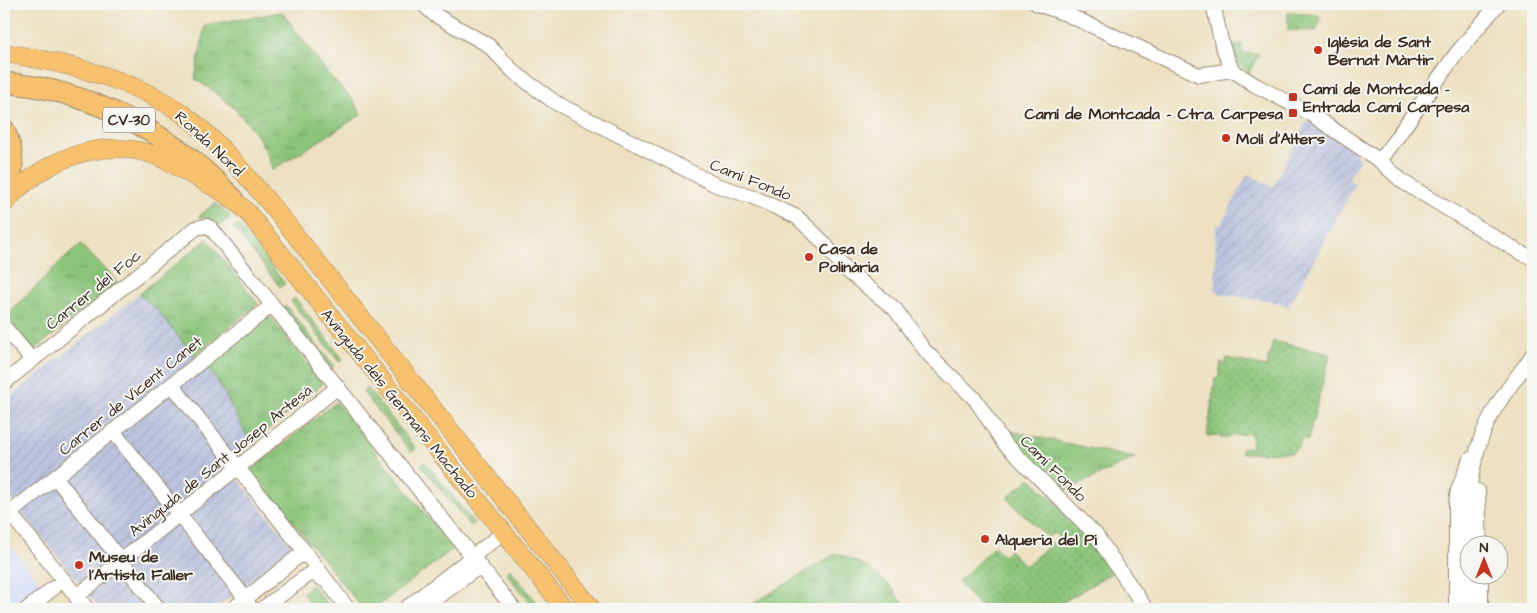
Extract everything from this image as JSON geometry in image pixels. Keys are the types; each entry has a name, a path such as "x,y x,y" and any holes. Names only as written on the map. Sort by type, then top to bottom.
{"highway":[{"name":"Ronda Nord","path":"4,82 55,91 122,116 191,159 234,198"},
{"path":"4,128 11,147 13,166 11,178 4,193"}],"main road":[{"name":"Ronda Nord","path":"4,53 54,61 107,77 172,108 191,121 245,174 285,222"},
{"name":"Avinguda dels Germans Machado","path":"4,204 24,182 55,161 73,155 112,149 150,154 172,162 234,198 565,609"},
{"name":"Avinguda dels Germans Machado","path":"285,222 592,609"}],"street":[{"name":"Camí Fondo","path":"423,4 435,15 488,45 515,73 556,103 716,185 753,197 797,216 845,269 895,309 924,350 975,399 1003,442 1096,535 1146,609"},
{"path":"1037,4 1066,14 1199,75 1232,70"},
{"path":"1213,4 1222,45 1232,70 1255,85 1309,113 1380,161 1403,182 1519,252 1533,258"},
{"path":"1380,161 1456,54 1498,4"},
{"name":"Carrer del Foc","path":"4,383 196,228 206,226 215,231 272,305"},
{"path":"272,305 514,609"},
{"name":"Carrer de Vicent Canet","path":"7,510 56,478 272,305"},
{"path":"5,329 32,360"},
{"path":"1468,609 1468,508 1477,455 1492,414 1533,354"},
{"path":"172,384 348,609"},
{"name":"Avinguda de Sant Josep Artesà","path":"76,597 338,388"},
{"path":"113,431 248,604"},
{"path":"1456,609 1455,517 1458,490 1471,458 1481,441"},
{"path":"1477,455 1480,536"},
{"path":"56,478 160,609"},
{"path":"7,510 87,609"},
{"path":"405,609 504,532"},
{"path":"233,609 248,604 294,560 300,556 309,557"},
{"path":"262,609 307,574 307,567 301,559 294,560"},
{"path":"423,609 473,571 479,569 484,572"},
{"path":"303,578 314,574 324,580"},
{"path":"1481,586 1481,609"},
{"path":"28,609 55,587"}],"shaded area":[{"path":"1307,120 1355,150 1359,160 1348,179 1355,184 1288,308 1283,303 1219,294 1219,291 1215,291 1216,225 1221,225 1248,174 1273,187"},
{"path":"139,294 157,310 218,382 251,443 225,463 293,547 215,609 100,609 4,490 4,402"},
{"path":"4,538 45,589 18,609 4,609"}],"green space":[{"path":"282,12 327,73 354,101 361,115 272,170 268,155 261,142 243,117 220,96 195,79 205,25"},
{"path":"1288,13 1319,15 1321,19 1316,31 1288,30"},
{"path":"1235,44 1242,44 1242,53 1259,54 1249,73 1237,61"},
{"path":"215,203 231,217 219,226 209,218 198,217"},
{"path":"238,224 285,284 280,287 234,228"},
{"path":"207,239 258,304 194,356 157,310 139,294"},
{"path":"81,244 117,283 33,351 7,316 53,269"},
{"path":"295,298 343,359 339,362 291,301"},
{"path":"286,306 334,366 330,370 281,309"},
{"path":"270,317 323,384 251,443 218,382 207,367"},
{"path":"1273,341 1330,354 1308,440 1302,439 1293,452 1242,453 1241,448 1252,447 1251,433 1220,438 1219,435 1207,436 1215,379 1219,376 1221,362 1226,364 1227,358 1266,367"},
{"path":"367,388 416,449 411,452 363,392"},
{"path":"336,402 453,549 374,609 363,609 251,470"},
{"path":"1000,429 1135,458 1061,493 1006,440"},
{"path":"425,462 474,523 470,526 421,465"},
{"path":"1030,478 1091,536 1116,570 1052,609 982,609 958,582 994,546 1003,556 1009,550 1025,566 1059,538 1054,533 1047,537 1007,498"},
{"path":"837,553 867,567 890,586 908,609 756,609 751,605"},
{"path":"510,569 542,609 535,609 506,573"},
{"path":"312,585 331,609 315,609 302,593"}],"place":[{"name":"Iglésia de Sant Bernat Màrtir","path":"1318,50"},
{"name":"Camí de Montcada - Entrada Camí Carpesa","path":"1293,97"},
{"name":"Camí de Montcada - Ctra. Carpesa","path":"1293,113"},
{"name":"Molí d'Alters","path":"1226,138"},
{"name":"Casa de Polinària","path":"809,257"},
{"name":"Alqueria del Pi","path":"985,539"},
{"name":"Museu de l'Artista Faller","path":"79,565"}]}
